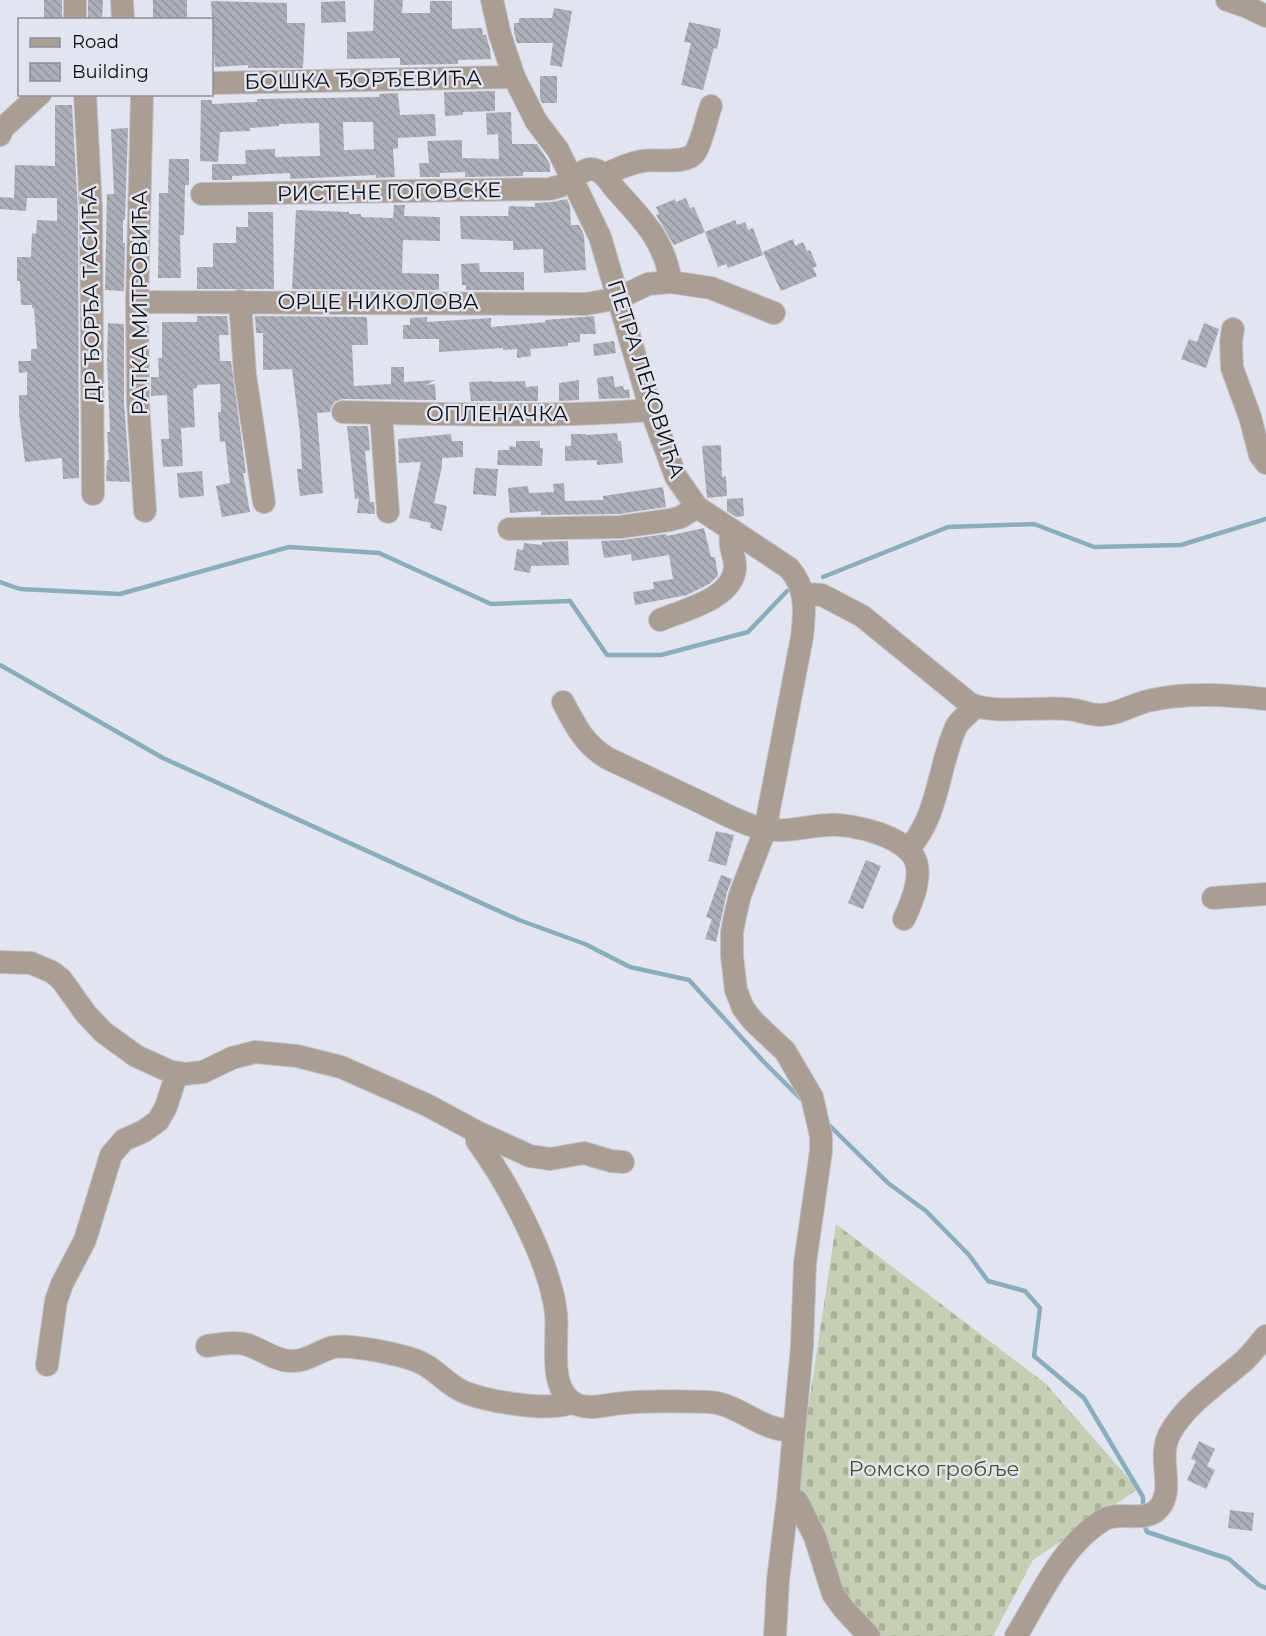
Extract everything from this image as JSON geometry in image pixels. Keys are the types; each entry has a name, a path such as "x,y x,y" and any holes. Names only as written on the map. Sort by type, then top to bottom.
{"street":[{"path":"75,0 75,18"},
{"path":"122,0 123,18"},
{"name":"ПЕТРА ЛЕКОВИЋА","path":"492,0 500,35 514,77 536,121 558,150 600,237 651,410 676,477 697,507 789,568 804,594 806,611 802,637 765,830 740,895 732,932 736,990 743,1008 753,1022 785,1051 803,1078 817,1112 822,1136 805,1263 802,1346 778,1580 775,1636"},
{"path":"1227,0 1266,16"},
{"name":"БОШКА ЂОРЂЕВИЋА","path":"213,83 514,77"},
{"path":"1,129 38,96"},
{"name":"ДР ЂОРЂА ТАСИЋА","path":"85,96 91,210 93,494"},
{"name":"РАТКА МИТРОВИЋА","path":"142,96 137,302 138,403 145,511"},
{"path":"671,282 666,259 653,233 604,175 621,166 646,160 691,157 696,151 711,106"},
{"name":"РИСТЕНЕ ГОГОВСКЕ","path":"202,194 549,189 573,179 588,169 594,169 604,175"},
{"name":"ОРЦЕ НИКОЛОВА","path":"137,302 585,304 619,298 648,284 671,282 711,288 774,313"},
{"path":"240,301 245,375 264,502"},
{"path":"1233,329 1232,368 1248,409 1260,455 1266,463"},
{"name":"ОПЛЕНАЧКА","path":"343,412 521,415 651,410"},
{"path":"381,413 388,512"},
{"path":"509,530 620,527 670,520 681,517 697,507"},
{"path":"660,620 712,599 727,587 735,568 730,542 733,531"},
{"path":"804,594 822,595 862,616 975,706 990,710 1071,709 1097,716 1152,699 1216,696 1266,699"},
{"path":"563,702 576,728 593,750 741,822 765,830 790,831 817,826 844,825 874,832 908,849 918,866 917,878 904,919"},
{"path":"908,849 921,834 928,817 957,724 975,706"},
{"path":"1213,898 1266,894"},
{"path":"0,962 31,963 52,972 69,989 94,1023 112,1040 152,1064 177,1073 203,1072 232,1058 255,1052 297,1056 341,1067 427,1105 507,1147 540,1159 558,1159 584,1153 623,1162"},
{"path":"47,1365 56,1301 62,1284 85,1240 111,1155 119,1143 158,1121 166,1107 177,1073"},
{"path":"477,1132 477,1141 507,1188 549,1281 556,1316 557,1377 562,1391 572,1402 587,1407 647,1401 715,1403 735,1409 768,1427 777,1430 794,1430"},
{"path":"1016,1636 1057,1568 1071,1549 1097,1524 1116,1516 1148,1516 1160,1507 1167,1483 1163,1460 1170,1433 1210,1388 1246,1359 1266,1336"},
{"path":"207,1346 241,1344 272,1357 295,1361 336,1347 354,1347 417,1360 453,1386 480,1398 538,1405 564,1405 572,1402"},
{"path":"788,1498 797,1501 815,1537 833,1594 868,1636"}],"green space":[{"name":"Ромско гробље","path":"836,1224 1046,1384 1138,1489 1033,1560 993,1636 870,1636 836,1600 796,1490"}],"building":[{"path":"44,0 62,0 62,18 44,18"},
{"path":"88,0 103,0 102,18 88,18"},
{"path":"153,0 187,0 187,18 153,18"},
{"path":"374,0 403,0 402,13 430,13 430,1 452,1 452,29 482,28 483,35 486,35 491,59 458,60 458,64 400,65 400,58 347,59 347,32 373,31"},
{"path":"211,1 287,3 287,23 305,23 303,68 248,68 248,65 215,67"},
{"path":"345,1 346,22 321,23 321,2"},
{"path":"554,8 572,11 562,67 550,65 553,43 517,43 514,33 514,23 519,23 519,18 552,18"},
{"path":"689,22 721,29 717,49 714,48 703,90 681,85 691,43 684,42"},
{"path":"540,76 557,76 557,103 542,103"},
{"path":"495,91 495,111 463,112 463,115 445,116 444,92"},
{"path":"398,93 400,115 435,114 436,136 398,138 398,148 393,149 395,177 376,178 376,175 290,179 290,173 232,176 232,180 212,180 212,164 246,164 245,150 275,149 275,157 320,156 319,123 279,124 279,126 250,128 250,131 220,132 218,162 200,161 201,100 212,100 212,104 257,102 257,99 379,97 379,94","holes":["343,122 373,122 374,149 344,150"]},
{"path":"55,105 72,105 78,210 79,478 63,479 62,458 25,462 19,414 19,395 27,395 27,372 19,373 18,361 31,361 31,349 37,349 34,308 32,305 21,305 20,281 17,281 17,257 31,257 32,233 36,234 37,220 57,221 57,198 27,198 26,211 0,209 0,197 14,198 15,165 55,166"},
{"path":"511,112 512,144 537,144 550,164 550,172 523,172 523,176 465,177 465,172 440,173 440,177 420,177 419,163 429,163 427,141 462,140 462,158 499,159 498,134 487,135 486,113"},
{"path":"128,128 125,220 123,220 124,291 105,290 107,194 114,194 111,129"},
{"path":"169,159 189,159 189,185 185,185 184,235 180,235 181,278 158,278 159,193 168,193"},
{"path":"686,198 690,208 694,207 705,232 674,245 656,215 659,214 656,207 675,199 676,202"},
{"path":"567,199 570,206 571,225 579,225 584,235 586,270 544,273 543,249 513,250 513,241 461,239 460,216 508,216 509,206 535,207 535,203"},
{"path":"394,205 405,205 404,216 440,217 440,241 403,240 402,273 439,274 439,290 292,289 296,210 349,212 349,214 361,214 361,217 393,218"},
{"path":"248,212 273,212 274,289 197,289 197,267 213,267 213,243 236,243 236,227 248,227"},
{"path":"735,220 737,225 745,222 748,230 753,228 763,255 728,268 726,264 718,267 705,232"},
{"path":"793,239 795,246 803,242 807,251 810,250 817,266 813,268 817,276 781,291 763,252"},
{"path":"479,263 480,272 524,272 524,290 466,290 466,285 462,285 461,264"},
{"path":"197,316 227,316 229,335 219,335 220,361 231,361 246,473 243,473 250,512 222,517 216,486 230,483 225,441 220,442 218,412 221,412 220,384 197,385 197,388 193,389 195,427 181,428 183,466 163,467 161,439 169,439 167,395 151,396 151,377 159,377 158,358 162,358 162,322 197,322"},
{"path":"255,316 367,317 368,345 352,345 354,386 391,384 391,367 404,367 404,382 435,380 426,385 435,384 436,400 343,399 332,405 330,412 317,413 323,493 300,496 297,469 302,469 300,433 292,369 263,370 263,333 256,333"},
{"path":"594,316 596,334 580,334 580,342 568,343 568,346 530,349 531,356 517,358 517,349 439,352 439,339 403,339 403,325 410,325 410,318 427,317 427,322 491,318 491,327"},
{"path":"108,323 124,324 124,403 130,482 106,481 107,460 109,460 107,432 110,432"},
{"path":"1204,323 1219,329 1206,368 1181,359 1189,339 1197,342"},
{"path":"614,341 616,353 594,356 593,344"},
{"path":"613,376 615,387 623,386 624,390 629,389 630,398 599,399 597,378"},
{"path":"579,380 579,400 559,401 559,383"},
{"path":"525,381 526,387 538,386 538,401 471,401 469,382"},
{"path":"347,426 368,426 370,450 365,451 370,502 374,502 375,514 357,513 359,498 355,499"},
{"path":"617,433 618,441 621,441 623,463 597,465 597,460 565,461 565,446 571,446 571,434"},
{"path":"451,434 452,441 463,441 463,457 442,458 434,503 447,506 442,531 430,528 431,523 409,518 421,462 399,463 398,439"},
{"path":"516,441 540,441 540,448 543,448 542,466 497,465 498,450 509,450 510,446 516,447"},
{"path":"721,445 722,477 726,476 727,496 707,498 702,446"},
{"path":"475,468 498,469 496,496 473,494"},
{"path":"202,471 204,496 179,498 177,473"},
{"path":"564,483 565,501 603,500 603,496 663,487 666,507 619,514 541,515 541,511 510,513 508,488 528,486 529,493 554,492 553,484"},
{"path":"743,498 744,516 736,517 727,511 727,499"},
{"path":"704,528 711,557 715,557 718,576 709,584 687,595 635,605 633,592 654,589 653,582 673,579 669,555 632,561 631,554 604,558 601,541 666,534 667,536"},
{"path":"568,541 569,565 531,566 530,573 514,570 517,549 523,550 524,543 542,545 542,542"},
{"path":"716,831 734,835 726,866 708,861"},
{"path":"866,860 881,866 863,909 848,903"},
{"path":"721,875 732,879 716,942 705,939 712,919 706,917"},
{"path":"1199,1441 1215,1449 1207,1466 1215,1470 1206,1489 1187,1480 1196,1461 1191,1459"},
{"path":"1230,1510 1254,1513 1252,1531 1228,1528"}],"waterway":[{"path":"823,577 948,527 1034,524 1094,547 1181,545 1266,519"},
{"path":"0,582 20,589 120,594 289,547 379,553 491,604 570,601 607,655 661,655 748,632 787,591"},
{"path":"0,665 163,758 519,920 585,944 630,967 689,980 802,1100"},
{"path":"830,1126 888,1183 926,1211 969,1255 988,1281 1025,1291 1040,1308 1034,1356 1084,1398 1143,1497 1143,1503"},
{"path":"1144,1524 1147,1532 1229,1559 1259,1585 1266,1588"}]}
